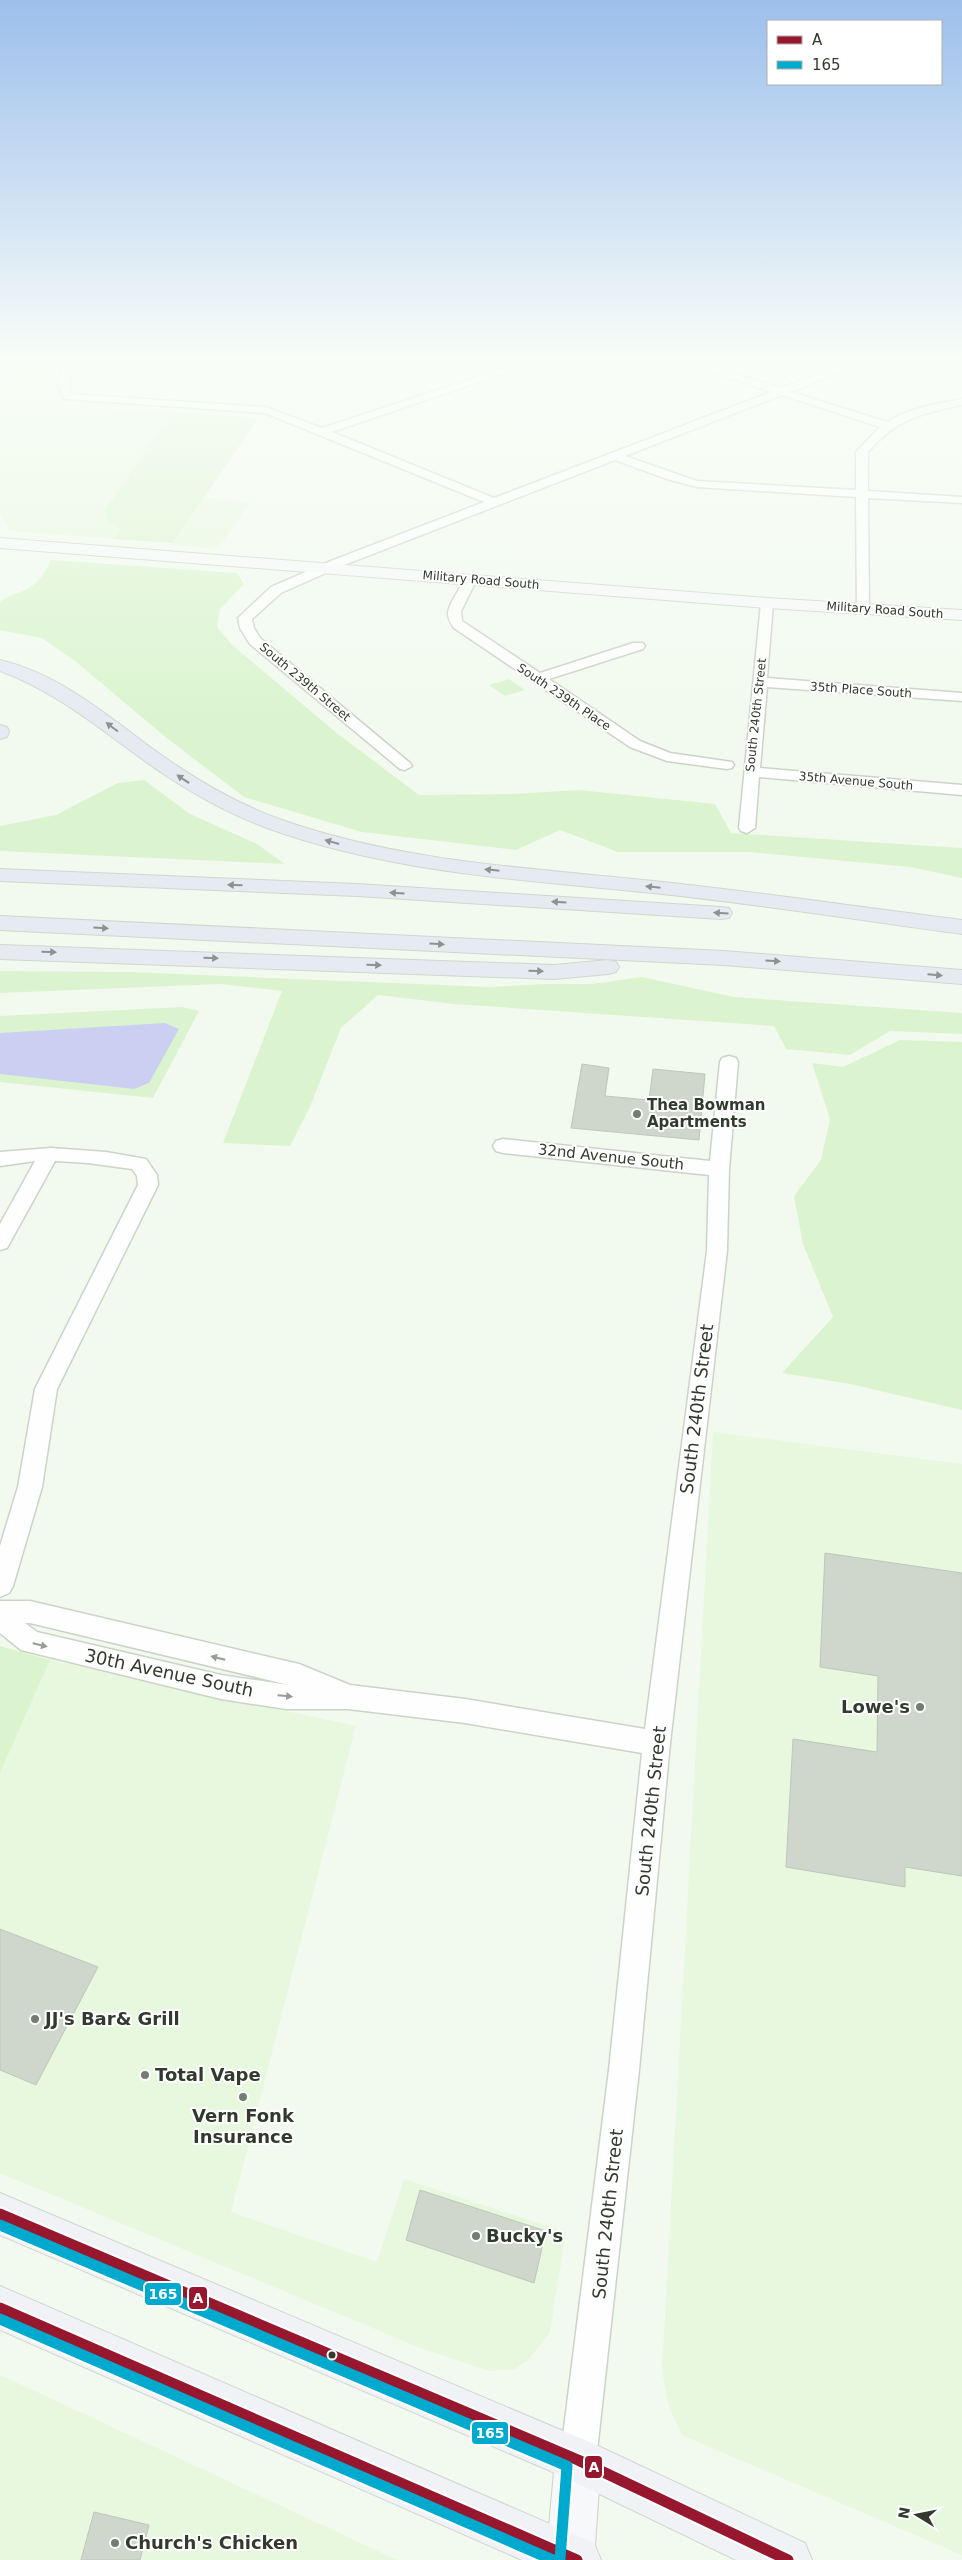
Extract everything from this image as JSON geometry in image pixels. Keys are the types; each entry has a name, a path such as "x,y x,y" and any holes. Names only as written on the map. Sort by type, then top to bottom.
{"highway":[{"path":"0,665 25,674 66,694 166,767 215,799 277,825 357,849 449,866 692,891 962,927"},
{"path":"0,875 347,890 616,905 962,931"},
{"path":"0,923 724,958 962,977"},
{"path":"0,952 554,972 724,958"}],"main road":[{"name":"Military Road South","path":"0,543 767,603 962,615"},
{"path":"0,2214 578,2460 788,2560"},
{"path":"0,2308 572,2559"},
{"name":"South 240th Street","path":"572,2559 578,2460"}],"street":[{"path":"440,480 493,502"},
{"name":"South 239th Street","path":"406,766 255,641 247,628 245,618 276,590 327,568 550,480"},
{"path":"684,480 697,484 962,500"},
{"path":"861,480 862,609"},
{"name":"South 239th Place","path":"471,579 455,607 456,621 482,642 539,678 622,736 650,751 690,762 727,766"},
{"name":"South 240th Street","path":"747,828 767,603"},
{"path":"539,678 638,646"},
{"name":"35th Place South","path":"760,682 962,697"},
{"name":"35th Avenue South","path":"751,772 962,790"},
{"name":"South 240th Street","path":"578,2460 620,2099 658,1743 717,1251 719,1169 729,1062"},
{"name":"32nd Avenue South","path":"503,1146 719,1169"},
{"path":"0,1244 48,1155"},
{"path":"0,1160 48,1155 119,1159 139,1164 147,1175 148,1185 46,1389 30,1487 0,1586"},
{"name":"30th Avenue South","path":"0,1612 30,1612 299,1676 348,1697"},
{"name":"30th Avenue South","path":"0,1618 30,1642 221,1687 286,1697 348,1697 465,1711 658,1743"}],"shaded area":[{"path":"0,480 125,480 105,510 122,529 114,539 10,531 0,513"},
{"path":"125,480 216,480 173,543 114,539 121,529 108,521 105,510"},
{"path":"203,498 250,502 218,549 171,545"},
{"path":"51,560 237,573 244,584 220,609 217,627 232,645 338,734 419,795 513,794 579,790 715,804 731,833 962,848 962,878 910,867 748,852 618,852 560,830 516,850 362,832 244,797 168,739 75,661 42,638 0,630 0,602 33,585 42,576"},
{"path":"509,679 525,690 505,696 489,685"},
{"path":"144,780 190,814 257,844 285,864 0,851 0,826 56,815 118,783"},
{"path":"0,971 129,972 489,987 592,984 642,977 734,997 962,1013 962,1034 890,1031 850,1055 786,1049 774,1026 454,1004 378,995 341,1028 309,1109 290,1146 223,1143 282,991 220,984 0,993"},
{"path":"182,1007 199,1011 153,1098 0,1082 0,1016"},
{"path":"900,1040 962,1042 962,1410 850,1384 782,1373 833,1317 803,1244 794,1196 821,1160 830,1119 812,1063 843,1067"},
{"path":"713,1432 962,1464 962,2555 682,2435 669,2407 662,2371"},
{"path":"0,1646 50,1660 0,1773"},
{"path":"50,1660 356,1726 231,2212 377,2262 404,2179 566,2232 550,2332 529,2359 515,2369 490,2371 423,2349 0,2173 0,1773"},
{"path":"0,2375 9,2379 397,2560 0,2560"}],"water":[{"path":"165,1023 179,1029 149,1083 134,1089 0,1074 0,1033"}],"building":[{"name":"Thea Bowman Apartments","path":"582,1064 609,1068 605,1096 649,1100 653,1069 705,1074 699,1140 571,1128"},
{"name":"Lowe's","path":"825,1553 962,1573 962,1876 905,1867 905,1887 786,1867 793,1739 877,1752 878,1676 820,1667"},
{"name":"JJ's Bar& Grill","path":"0,1929 98,1967 36,2085 0,2070"},
{"name":"Bucky's","path":"420,2190 546,2231 534,2283 406,2240"},
{"name":"Church's Chicken","path":"94,2512 149,2525 140,2560 81,2560"}],"transit line":[{"name":"A","path":"0,2214 578,2460 788,2560"},
{"name":"165","path":"0,2225 567,2466 560,2559"},
{"name":"A","path":"0,2308 577,2560"},
{"name":"165","path":"0,2319 553,2560"}],"place":[{"name":"Thea Bowman Apartments","path":"637,1114"},
{"name":"Lowe's","path":"920,1707"},
{"name":"JJ's Bar& Grill","path":"35,2019"},
{"name":"Total Vape","path":"145,2075"},
{"name":"Vern Fonk Insurance","path":"243,2097"},
{"name":"Bucky's","path":"476,2236"},
{"name":"Church's Chicken","path":"115,2543"}]}
